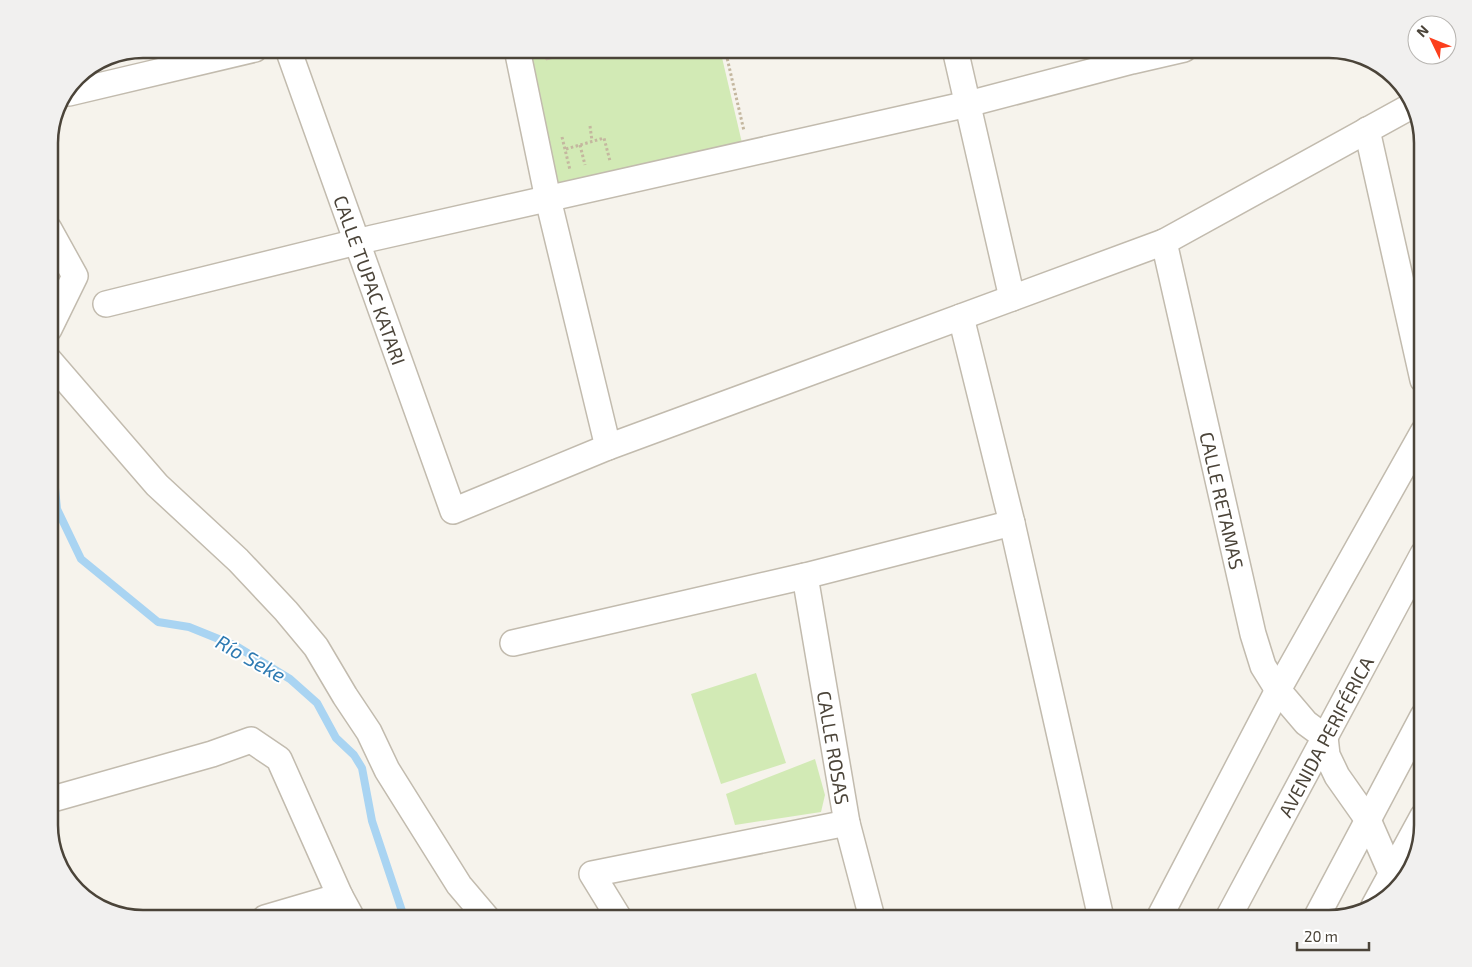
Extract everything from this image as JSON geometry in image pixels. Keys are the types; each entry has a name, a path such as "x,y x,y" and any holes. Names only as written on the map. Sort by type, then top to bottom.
{"street":[{"path":"75,92 217,58"},
{"name":"CALLE TUPAC KATARI","path":"291,58 453,511 608,447"},
{"path":"519,58 548,199 608,447 1164,242 1367,130 1405,103"},
{"path":"957,58 1012,298"},
{"path":"106,304 357,242 968,104 1145,58"},
{"path":"1367,130 1414,340"},
{"name":"CALLE RETAMAS","path":"1164,242 1253,634 1262,666 1278,690 1306,723 1326,737"},
{"path":"58,245 75,276 58,311"},
{"path":"961,317 1012,523 1099,910"},
{"path":"58,370 157,484 238,560 286,611 316,647 369,732 387,770 459,885 479,910"},
{"path":"1163,910 1278,690 1414,448"},
{"path":"513,642 805,576 1012,523"},
{"name":"AVENIDA PERIFÉRICA","path":"1232,910 1414,571"},
{"name":"CALLE ROSAS","path":"805,576 847,823 870,910"},
{"path":"1320,910 1414,733"},
{"path":"1326,737 1327,755 1337,776 1368,820 1394,879"},
{"path":"58,797 212,754 251,740 279,759 348,910"},
{"path":"614,910 592,874 847,823"},
{"path":"1395,878 1414,836"},
{"path":"292,910 340,896"}],"path":[{"path":"727,58 748,153"},
{"path":"590,126 592,141"},
{"path":"561,131 570,170 586,165 580,145"},
{"path":"566,149 604,138 612,169"}],"green space":[{"path":"529,58 722,58 742,143 559,187"},
{"path":"756,673 786,763 721,784 691,694"},
{"path":"815,759 825,795 821,812 735,825 726,794"}],"waterway":[{"name":"Río Seke","path":"58,511 81,559 158,622 189,627 236,646 290,679 317,703 336,738 354,755 362,768 372,821 402,910"}]}
